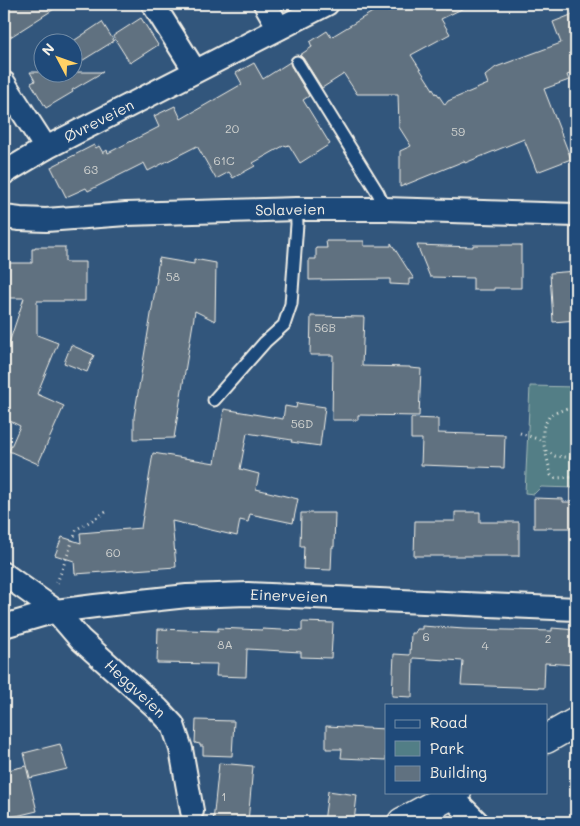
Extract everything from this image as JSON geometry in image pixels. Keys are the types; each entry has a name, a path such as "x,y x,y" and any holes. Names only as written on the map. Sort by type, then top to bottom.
{"main road":[{"path":"548,738 576,722"},
{"path":"402,822 454,794"}],"street":[{"path":"153,4 195,71"},
{"path":"265,4 279,28"},
{"name":"Øvreveien","path":"4,173 46,148 326,4"},
{"path":"4,83 46,148"},
{"name":"Solaveien","path":"4,217 20,220 46,220 126,214 385,208 576,215"},
{"name":"Heggveien","path":"4,574 56,611 80,638 173,725 181,748 192,810"},
{"name":"Einerveien","path":"4,626 56,611 187,596 248,594 576,609"},
{"path":"454,794 477,822"}],"lane":[{"path":"297,62 378,193 385,208"},
{"path":"214,400 265,342 284,325 291,304 297,224 296,209"}],"path":[{"path":"576,408 570,407 550,414 543,428 551,475 554,478 576,477"},
{"path":"520,433 544,442"},
{"path":"546,451 555,456 576,458"},
{"path":"56,611 53,595 77,529 106,512"}],"green space":[{"path":"530,386 576,387 576,488 541,487 534,494 525,493"}],"building":[{"path":"4,4 62,4 4,41"},
{"path":"403,4 472,4 441,19 450,34 411,55 445,105 448,101 488,84 485,76 496,67 561,43 553,22 576,13 576,77 573,73 567,75 569,80 544,89 571,159 537,172 524,139 400,187 400,151 411,146 399,127 398,94 357,94 344,74 322,88 300,55 312,47 310,42 327,31 331,37 384,5 388,12"},
{"path":"141,18 158,45 130,63 113,36"},
{"path":"102,22 114,41 82,61 82,35"},
{"path":"290,62 309,96 303,100 330,144 300,163 289,145 285,145 253,163 255,166 233,178 229,172 216,179 197,146 148,171 144,163 88,191 86,188 66,197 51,167 94,145 96,148 99,146 103,153 107,150 108,153 159,127 154,116 175,106 181,119 242,84 236,73 254,63 263,79"},
{"path":"82,72 103,72 46,108 31,83 82,82"},
{"path":"326,241 364,241 364,246 391,246 391,243 414,279 409,279 409,285 390,284 390,279 309,280 309,259 316,259 316,248 327,248"},
{"path":"417,245 473,247 473,245 521,245 521,288 473,290 473,278 430,277"},
{"path":"35,247 65,247 65,262 85,262 85,301 37,301 37,335 58,343 37,394 64,406 38,464 9,451 20,426 4,418 4,358 24,298 4,298 4,263 32,263 32,249 35,249"},
{"path":"159,258 194,264 194,259 216,263 215,321 195,311 174,438 134,439 134,417"},
{"path":"576,271 576,320 553,322 550,273"},
{"path":"311,316 364,317 362,366 421,369 419,416 358,415 358,420 332,420 333,355 310,355"},
{"path":"71,345 94,355 87,372 64,363"},
{"path":"297,403 325,407 320,446 247,433 240,469 259,474 256,489 298,499 293,523 250,514 248,522 240,520 237,536 172,521 176,567 75,574 74,561 55,555 62,537 81,543 80,533 141,528 153,453 215,463 224,409 283,419 285,406 296,408"},
{"path":"411,418 438,419 438,433 505,435 504,468 421,465 422,439 411,439"},
{"path":"534,498 563,499 563,502 576,502 576,528 534,528"},
{"path":"455,512 480,512 480,522 519,522 519,556 414,556 415,521 455,521"},
{"path":"301,513 335,513 331,570 303,569 304,546 300,546"},
{"path":"302,622 333,623 331,658 301,657 301,652 247,649 246,677 216,676 217,664 157,663 158,629 218,631 218,628 302,631"},
{"path":"422,626 464,629 552,631 552,628 576,630 576,665 545,663 544,688 461,685 463,661 413,658 412,697 392,696 394,654 410,655 411,633 415,633 416,629 422,629"},
{"path":"196,720 234,721 232,756 203,755 203,746 195,743"},
{"path":"326,726 385,729 385,760 341,758 342,749 326,749"},
{"path":"60,744 67,769 30,778 24,753"},
{"path":"219,763 253,766 248,822 213,822"},
{"path":"26,766 37,811 4,819 4,771"},
{"path":"328,791 357,795 354,822 324,822"}]}
